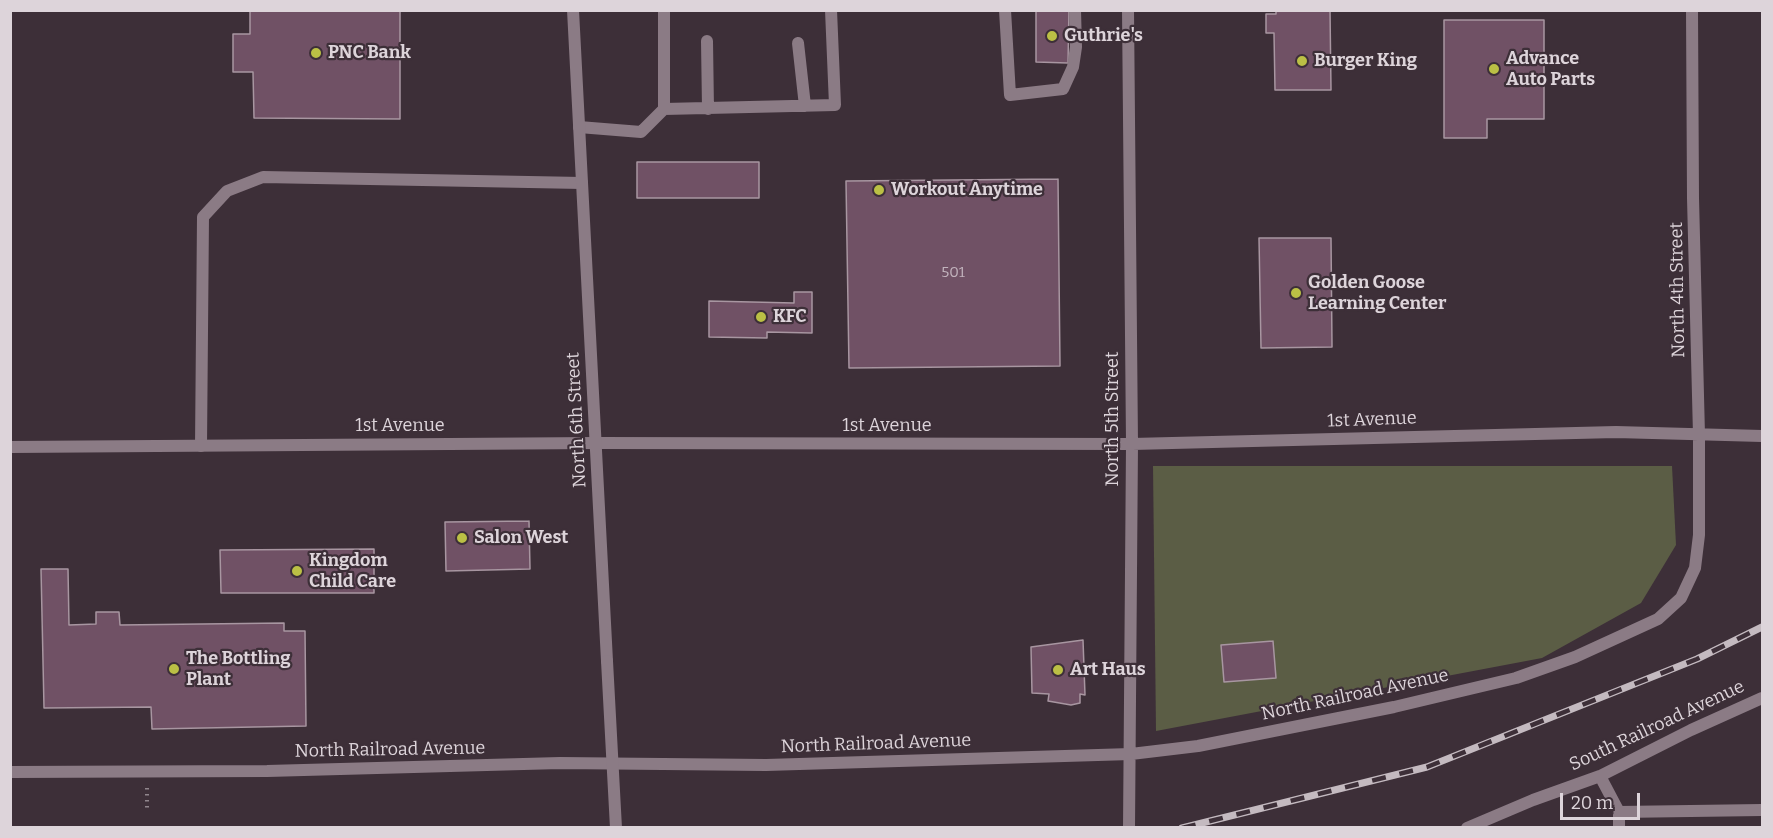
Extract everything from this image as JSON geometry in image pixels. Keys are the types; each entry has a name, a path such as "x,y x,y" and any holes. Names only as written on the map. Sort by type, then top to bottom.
{"street":[{"name":"North 6th Street","path":"573,10 616,828"},
{"path":"579,127 641,132 663,109 664,10"},
{"path":"663,109 835,105 831,10"},
{"path":"1005,10 1010,95 1063,89 1073,67 1076,47 1075,10"},
{"name":"North 5th Street","path":"1128,10 1132,444 1129,828"},
{"name":"North 4th Street","path":"1692,10 1693,198 1699,435 1699,535 1695,568"},
{"path":"707,41 708,109"},
{"path":"798,43 805,106"},
{"path":"201,446 203,217 227,191 263,177 582,183"},
{"name":"1st Avenue","path":"10,447 596,443 1132,444 1616,432 1762,436"},
{"name":"North Railroad Avenue","path":"10,772 267,771 560,763 766,765 1131,754 1198,746 1394,707 1516,678 1575,657 1658,619 1682,598 1695,568"},
{"name":"South Railroad Avenue","path":"1467,828 1533,800 1600,776 1690,730 1762,698"},
{"path":"1600,776 1619,812 1619,828"},
{"path":"1619,812 1762,810"}],"path":[{"path":"147,787 147,808"}],"green space":[{"path":"1153,466 1672,466 1676,545 1641,603 1542,658 1156,731"}],"building":[{"name":"PNC Bank","path":"250,10 400,10 400,119 254,118 253,72 233,72 233,34 250,34"},
{"name":"Guthrie's","path":"1036,10 1069,10 1068,63 1036,62"},
{"name":"Burger King","path":"1276,10 1330,10 1331,90 1275,90 1274,33 1266,33 1266,14 1276,14"},
{"name":"Advance Auto Parts","path":"1444,20 1544,20 1544,119 1487,119 1487,138 1444,138"},
{"path":"637,162 759,162 759,198 637,198"},
{"path":"1058,179 1060,366 849,368 846,181"},
{"name":"Golden Goose Learning Center","path":"1259,238 1331,238 1332,347 1261,348"},
{"name":"KFC","path":"794,292 812,292 812,333 767,332 767,338 709,337 709,301 794,303"},
{"path":"529,521 530,569 446,571 445,522"},
{"name":"Kingdom Child Care","path":"374,549 374,593 221,593 220,550"},
{"name":"The Bottling Plant","path":"41,569 68,569 69,625 96,624 96,612 119,612 120,625 284,623 284,631 305,631 306,726 152,729 151,707 44,708"},
{"name":"Art Haus","path":"1083,640 1085,695 1080,694 1080,703 1071,705 1048,701 1049,694 1032,693 1031,647"},
{"path":"1273,641 1276,678 1224,682 1221,645"}],"railway":[{"path":"1182,828 1427,767 1697,659 1762,627"}],"place":[{"name":"Guthrie's","path":"1052,36"},
{"name":"PNC Bank","path":"316,53"},
{"name":"Burger King","path":"1302,61"},
{"name":"Advance Auto Parts","path":"1494,69"},
{"name":"Workout Anytime","path":"879,190"},
{"name":"Golden Goose Learning Center","path":"1296,293"},
{"name":"KFC","path":"761,317"},
{"name":"Salon West","path":"462,538"},
{"name":"Kingdom Child Care","path":"297,571"},
{"name":"The Bottling Plant","path":"174,669"},
{"name":"Art Haus","path":"1058,670"}]}
